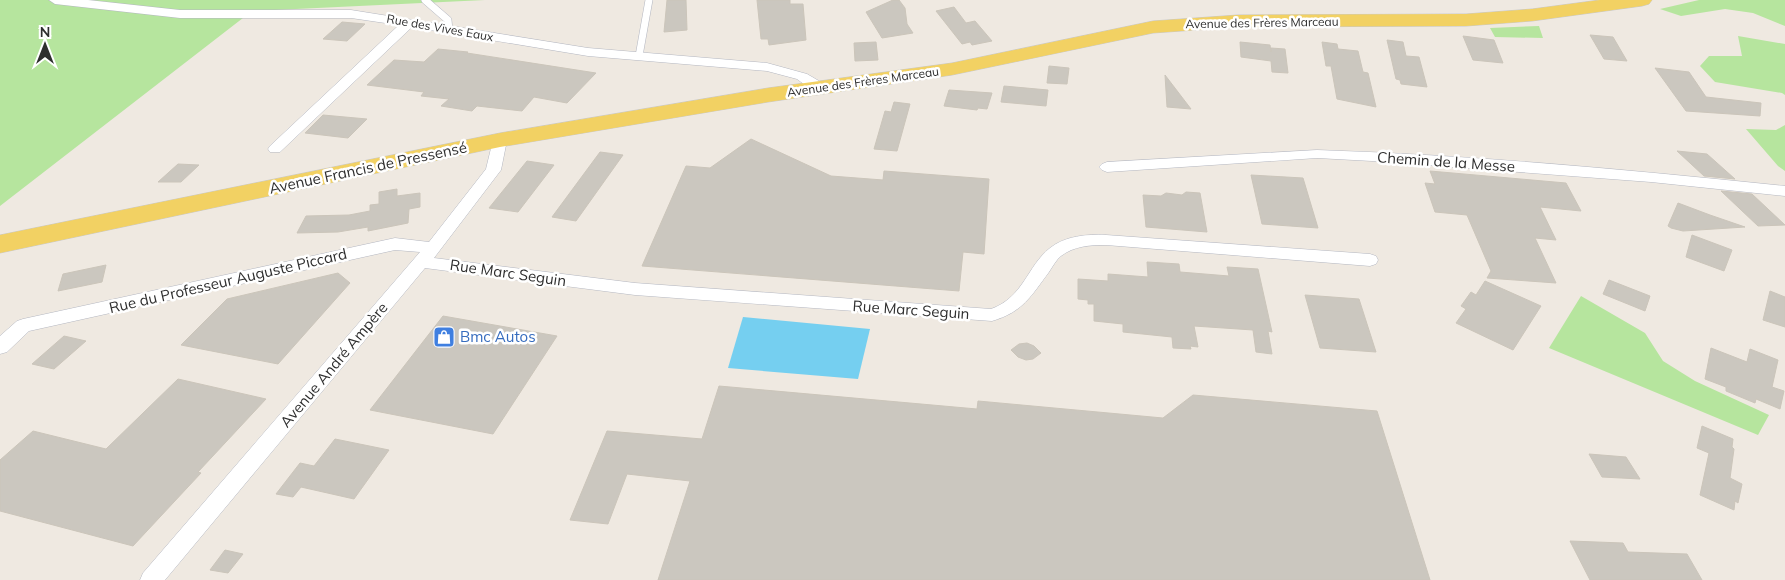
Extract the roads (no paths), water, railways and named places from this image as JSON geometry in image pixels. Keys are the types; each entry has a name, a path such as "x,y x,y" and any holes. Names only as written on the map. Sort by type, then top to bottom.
{"main road":[{"name":"Avenue des Frères Marceau","path":"738,100 952,69 1121,33 1171,25 1238,21 1466,20 1532,15 1642,0"},
{"name":"Avenue Francis de Pressensé","path":"0,244 500,140 738,100"}],"street":[{"name":"Rue des Vives Eaux","path":"55,0 180,14 351,14 588,52 767,67 785,70 816,84 818,88"},
{"path":"275,149 409,23"},
{"name":"Avenue André Ampère","path":"151,580 427,255 493,170 500,140"},
{"name":"Chemin de la Messe","path":"1107,167 1308,155 1372,156 1651,178 1785,191"},
{"name":"Rue Marc Seguin","path":"427,255 635,289 992,316 1007,311 1016,304 1055,252 1073,243 1086,240 1126,241 1370,260"},
{"name":"Rue du Professeur Auguste Piccard","path":"0,331 395,244 427,255"},
{"name":"Rue du Professeur Auguste Piccard","path":"0,347 24,326"}],"lane":[{"path":"425,0 448,20 449,30"},
{"path":"639,56 648,0"}],"water":[{"path":"743,317 870,329 858,379 728,368"}],"place":[{"name":"Bmc Autos","path":"444,337"}]}
